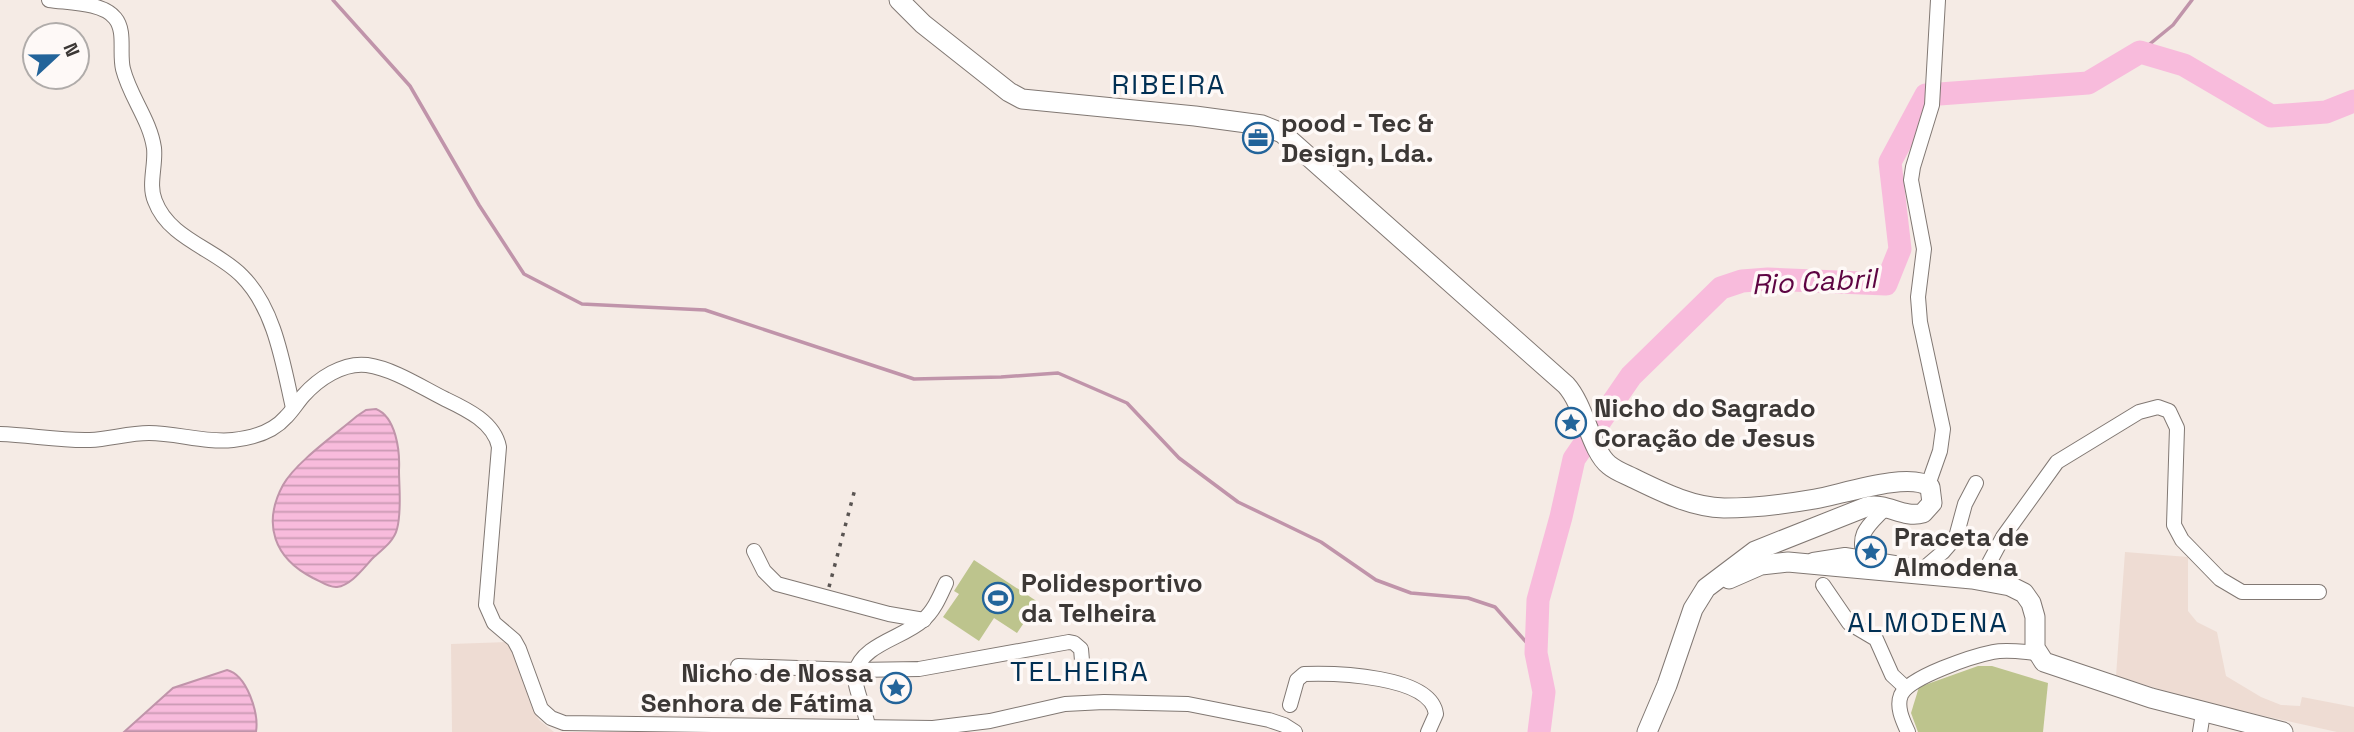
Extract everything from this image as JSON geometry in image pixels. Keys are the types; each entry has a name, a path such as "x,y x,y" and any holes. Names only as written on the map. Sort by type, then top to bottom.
{"main road":[{"path":"899,0 923,24 1018,98 1262,125 1279,131 1566,385 1585,416 1599,452 1610,466 1654,488 1690,503 1717,508 1812,500 1886,484 1916,482 1928,485 1933,501 1923,513 1911,514 1887,506 1866,507 1755,551 1711,584 1698,598 1647,732"},
{"path":"1698,598 1754,567 1775,562 1920,571 2010,586 2027,596 2034,612 2036,653 2041,660 2201,722 2283,732"}],"street":[{"path":"49,0 102,10 114,17 119,24 123,69 153,147 155,203 174,228 238,272 255,292 277,343 293,408"},
{"path":"1928,485 1940,451 1943,429 1920,322 1918,297 1924,249 1912,176 1933,94 1938,0"},
{"path":"0,434 89,440 146,433 232,440 262,434 276,426 312,387 336,370 347,366 369,365 454,403 493,431 499,447 486,605 494,622 517,644 537,702 551,718 564,723 869,730 959,725 990,721 1065,704 1104,702 1188,704 1269,720 1295,732"},
{"path":"1980,580 2003,537 2057,462 2139,412 2158,407 2169,411 2177,428 2174,525 2182,540 2220,579 2242,592 2319,592"},
{"path":"1801,563 1840,555 1920,571 1956,537 1965,504 1976,483"},
{"path":"1865,558 1860,545 1861,536 1887,506"},
{"path":"754,551 764,571 777,584 889,614 924,620"},
{"path":"869,730 855,679 856,670 863,659 876,648 924,620 937,603 946,583"},
{"path":"1823,585 1849,623 1874,637 1892,675 1906,688"},
{"path":"738,666 856,670 925,669 1069,642 1081,649 1083,672"},
{"path":"1908,732 1899,706 1906,688 1928,676 1988,653 2036,653"},
{"path":"1290,705 1297,680 1304,674 1382,680 1413,688 1430,700 1436,714 1428,732"}],"shaded area":[{"path":"376,409 388,419 397,444 400,499 397,529 388,544 353,579 342,586 331,586 313,578 289,561 276,539 273,513 289,476 357,416 366,410"},
{"path":"2125,552 2188,557 2188,611 2197,622 2217,632 2226,676 2261,697 2281,705 2300,706 2302,697 2354,707 2354,732 2337,732 2205,703 2116,676"},
{"path":"508,642 523,666 533,710 539,720 554,732 452,732 451,644"},
{"path":"227,670 234,673 246,687 256,715 256,732 124,732 173,688"}],"green space":[{"name":"Polidesportivo da Telheira","path":"974,560 1038,602 1017,633 994,618 979,641 943,617 959,594 954,591"},
{"path":"1978,666 1992,666 2048,683 2043,732 1918,732 1911,713 1919,687"}],"waterway":[{"path":"333,0 410,86 479,205 524,274 582,304 705,310 914,379 1058,373 1127,403 1179,458 1238,502 1321,542 1376,580 1411,593 1468,598 1495,607 1536,653"},
{"path":"2140,52 2173,25 2192,0"},
{"name":"Rio Cabril","path":"1539,732 1544,692 1536,653 1538,600 1574,459 1631,376 1721,288 1742,281 1768,279 1886,284 1900,249 1890,162 1926,95 2088,83 2140,52 2184,65 2271,116 2326,112 2354,101"}],"railway":[{"path":"829,587 855,489"}],"place":[{"name":"pood - Tec & Design, Lda.","path":"1258,138"},
{"name":"Nicho do Sagrado Coração de Jesus","path":"1571,423"},
{"name":"Praceta de Almodena","path":"1871,552"},
{"name":"Polidesportivo da Telheira","path":"998,598"},
{"name":"Nicho de Nossa Senhora de Fátima","path":"896,688"}],"district":[{"name":"RIBEIRA","path":"1169,84"},
{"name":"ALMODENA","path":"1928,622"},
{"name":"TELHEIRA","path":"1080,671"}]}
